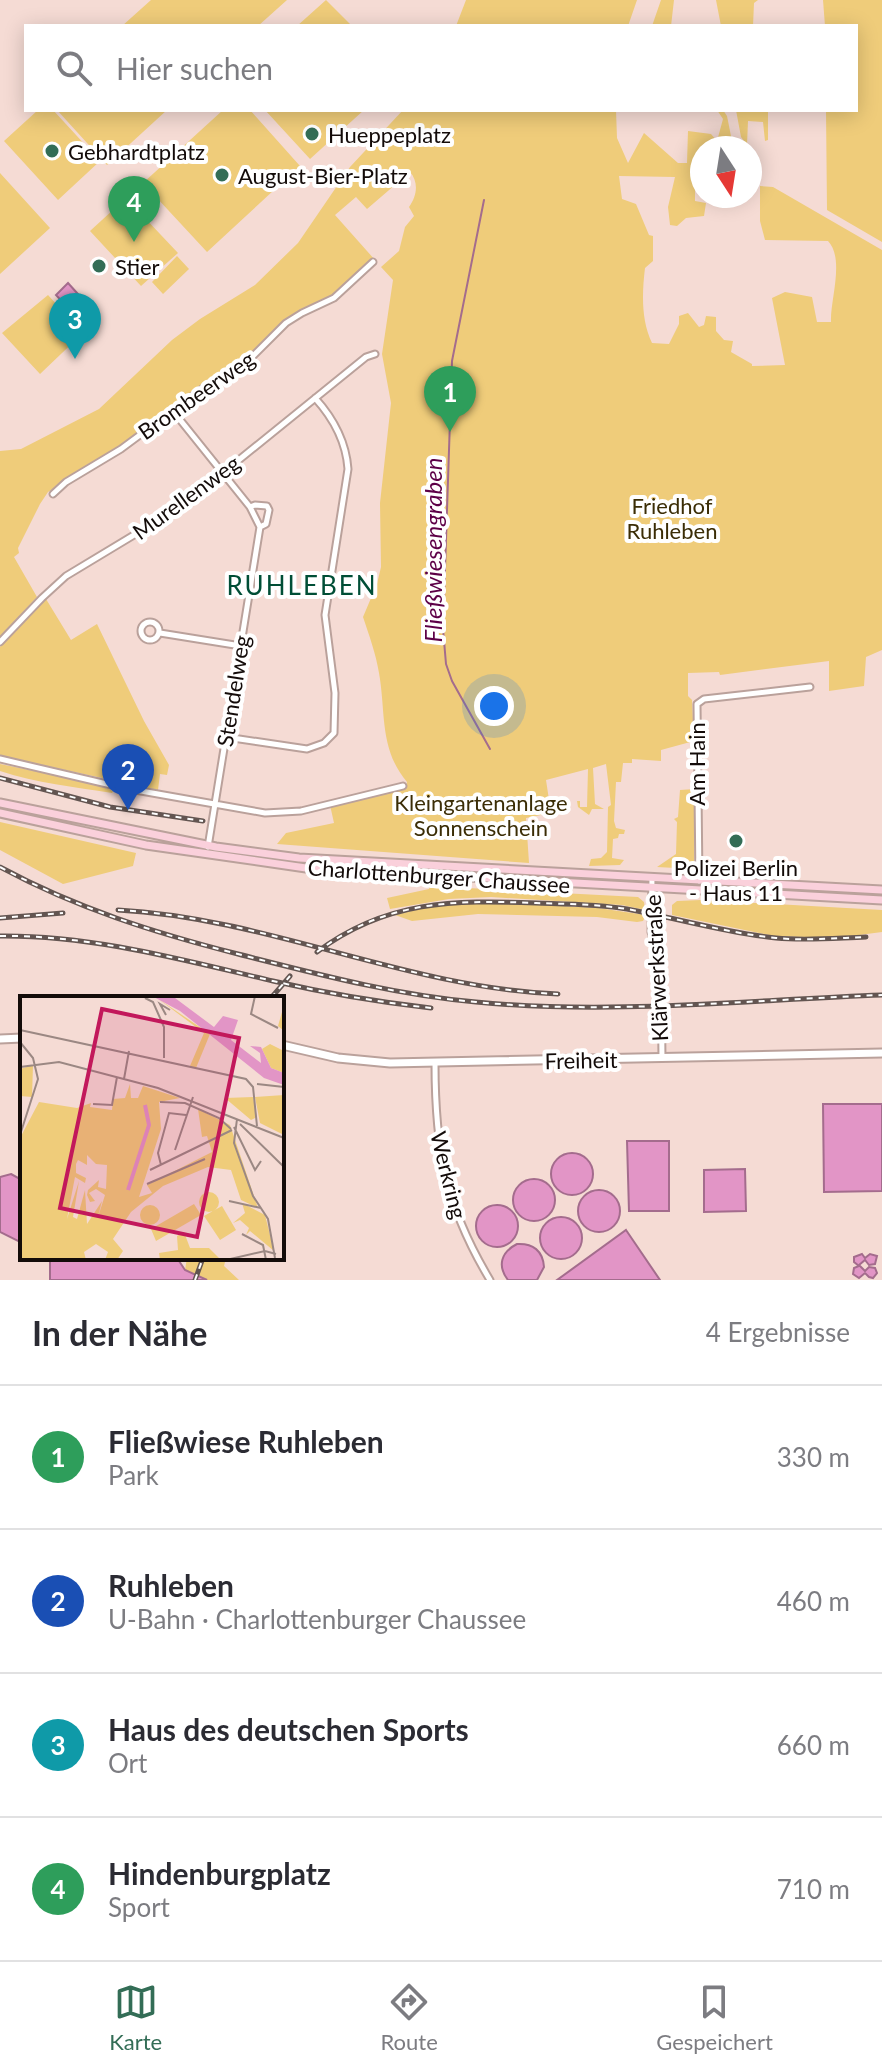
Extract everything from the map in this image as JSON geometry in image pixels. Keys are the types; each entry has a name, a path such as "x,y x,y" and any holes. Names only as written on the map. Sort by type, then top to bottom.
{"main road":[{"name":"Charlottenburger Chaussee","path":"0,803 208,845 350,862 882,890"},
{"name":"Charlottenburger Chaussee","path":"0,813 207,856 324,869 882,900"}],"street":[{"name":"Brombeerweg","path":"53,494 63,484 121,449 206,386 248,361 294,317 334,298 373,262"},
{"name":"Murellenweg","path":"0,642 66,576 171,514 366,357 375,354"},
{"path":"226,737 307,749 324,743 335,729 334,678 325,615 348,469 345,447 338,430 315,398"},
{"name":"Stendelweg","path":"173,411 250,507 260,527 207,856"},
{"name":"Stendelweg","path":"250,507 267,506 266,524 260,527"},
{"path":"160,633 241,646"},
{"name":"Am Hain","path":"700,890 697,704 704,699 810,687"},
{"path":"0,759 124,788 259,812 286,813 403,786"},
{"name":"Klärwerkstraße","path":"652,878 651,932 661,974 662,1058"},
{"path":"0,1039 20,1038"},
{"name":"Freiheit","path":"284,1045 356,1061 435,1063 882,1053"},
{"name":"Werkring","path":"435,1063 435,1121 445,1181 464,1233 490,1280"}],"green space":[{"path":"151,0 287,0 260,24 124,24"},
{"path":"326,0 350,24 299,24"},
{"path":"466,0 637,0 629,24 457,24"},
{"path":"661,0 674,0 671,24 653,24"},
{"path":"716,0 758,0 754,3 753,24 721,24"},
{"path":"823,0 882,0 882,242 827,210 826,112 858,112 858,24 825,24"},
{"name":"Gebhardtplatz","path":"36,112 55,112 100,161 58,200 4,141"},
{"path":"59,112 165,112 107,165"},
{"name":"August-Bier-Platz","path":"221,112 252,112 300,166 207,252 143,183"},
{"name":"Hueppeplatz","path":"267,112 362,112 310,159"},
{"path":"401,112 616,112 617,138 628,163 644,133 678,163 687,163 688,131 713,136 690,136 690,208 705,208 704,216 686,218 677,226 670,225 668,207 675,177 619,176 622,199 636,204 649,235 653,236 653,261 645,268 643,297 644,316 652,343 669,344 679,324 679,316 688,313 699,327 704,325 706,316 716,317 716,331 724,340 733,341 731,352 752,366 785,365 772,298 785,292 812,297 817,322 831,322 836,269 833,249 828,241 765,240 760,221 762,186 773,187 882,250 882,650 866,657 864,686 829,691 829,661 720,675 719,672 688,673 694,741 661,750 661,761 632,759 632,763 623,763 621,782 616,782 614,821 616,828 625,830 624,834 613,839 612,858 624,860 620,865 589,866 591,859 601,858 607,852 608,807 611,805 606,764 593,768 595,804 604,809 592,809 589,815 578,807 577,801 580,801 580,807 587,807 588,769 546,780 551,813 526,818 529,863 277,844 286,833 334,823 330,805 406,786 407,782 392,757 388,743 378,666 363,617 381,567 380,503 391,403 382,354 393,280 381,267 399,251 405,227 414,216 409,207 416,185 410,172 367,209 356,197 335,215 375,260 329,298 290,317 242,361 48,492 18,548 19,553 14,557 37,597 0,637 0,451 21,449 99,409 172,340 255,285 298,243 350,167"},
{"path":"718,112 724,112 731,136 718,136 723,119"},
{"path":"736,112 768,112 768,140 765,141 763,122 748,121 747,136 741,136"},
{"path":"0,173 50,228 0,274"},
{"path":"126,198 178,253 141,286 90,231"},
{"path":"177,256 189,269 163,294 152,282"},
{"path":"48,295 83,333 40,374 2,333"},
{"path":"46,599 71,640 97,624 169,765 167,775 160,774 158,790 0,756 0,647"},
{"path":"0,764 93,783 113,791 28,779 0,771"},
{"path":"695,789 694,869 657,867 676,854 677,822 674,819 678,817 680,790"},
{"path":"0,822 136,853 133,866 63,884 0,850"},
{"path":"437,870 642,881 644,883 436,873"},
{"path":"430,886 638,897 644,902 645,910 622,905 491,897 449,899 390,909 387,898 429,889"},
{"path":"677,901 882,910 882,932 836,938 774,936 672,915 672,905"},
{"path":"484,902 598,908 646,915 643,921 637,922 597,917 478,914 412,921 395,915 428,907"},
{"path":"187,1260 226,1260 224,1266 239,1280 207,1280 185,1270"}],"shaded area":[{"path":"68,283 96,314 84,325 56,295"},
{"path":"823,1104 882,1104 882,1191 824,1192"},
{"path":"627,1141 669,1141 669,1211 629,1211"},
{"path":"572,1153 587,1159 593,1174 587,1189 572,1195 557,1189 551,1174 557,1159"},
{"path":"745,1169 746,1211 704,1212 704,1170"},
{"path":"11,1174 20,1179 20,1242 0,1232 0,1177"},
{"path":"534,1179 549,1185 555,1200 549,1215 534,1221 519,1215 513,1200 519,1185"},
{"path":"599,1190 614,1196 620,1211 614,1226 599,1232 584,1226 578,1211 584,1196"},
{"path":"497,1205 512,1211 518,1226 512,1241 497,1247 482,1241 476,1226 482,1211"},
{"path":"561,1217 576,1223 582,1238 576,1253 561,1259 546,1253 540,1238 546,1223"},
{"path":"626,1230 660,1280 557,1280"},
{"path":"517,1244 532,1247 542,1257 544,1267 537,1280 508,1280 505,1275 502,1260 507,1251"},
{"path":"862,1254 865,1258 870,1254 877,1256 875,1264 869,1265 865,1260 859,1265 865,1271 869,1267 875,1268 877,1273 873,1278 865,1273 859,1278 853,1274 854,1268 859,1266 854,1262 854,1257"},
{"path":"50,1260 178,1260 185,1270 207,1280 50,1280"}],"waterway":[{"name":"Fließwiesengraben","path":"484,200 452,361 443,629 446,664 452,681 490,749"}],"railway":[{"path":"0,778 110,807 203,821"},
{"path":"0,867 87,907 176,937 327,976 446,999 526,1006 628,1007 882,995"},
{"path":"317,952 343,935 395,913 449,903 477,902 616,907 776,938 866,937"},
{"path":"118,910 229,926 447,979 502,989 558,994"},
{"path":"0,918 63,913"},
{"path":"0,936 104,944 312,989 431,1008"},
{"path":"273,996 290,976"},
{"path":"195,1280 202,1260"}],"place":[{"name":"Hueppeplatz","path":"312,134"},
{"name":"Gebhardtplatz","path":"52,151"},
{"name":"August-Bier-Platz","path":"222,175"},
{"name":"Hindenburgplatz","path":"134,242"},
{"name":"Stier","path":"99,266"},
{"name":"Haus des deutschen Sports","path":"75,359"},
{"name":"Fließwiese Ruhleben","path":"450,432"},
{"name":"Ruhleben","path":"128,810"},
{"name":"Polizei Berlin - Haus 11","path":"736,841"}],"district":[{"name":"RUHLEBEN","path":"302,585"}],"park label":[{"name":"Friedhof Ruhleben","path":"672,518"},
{"name":"Kleingartenanlage Sonnenschein","path":"481,814"}]}
